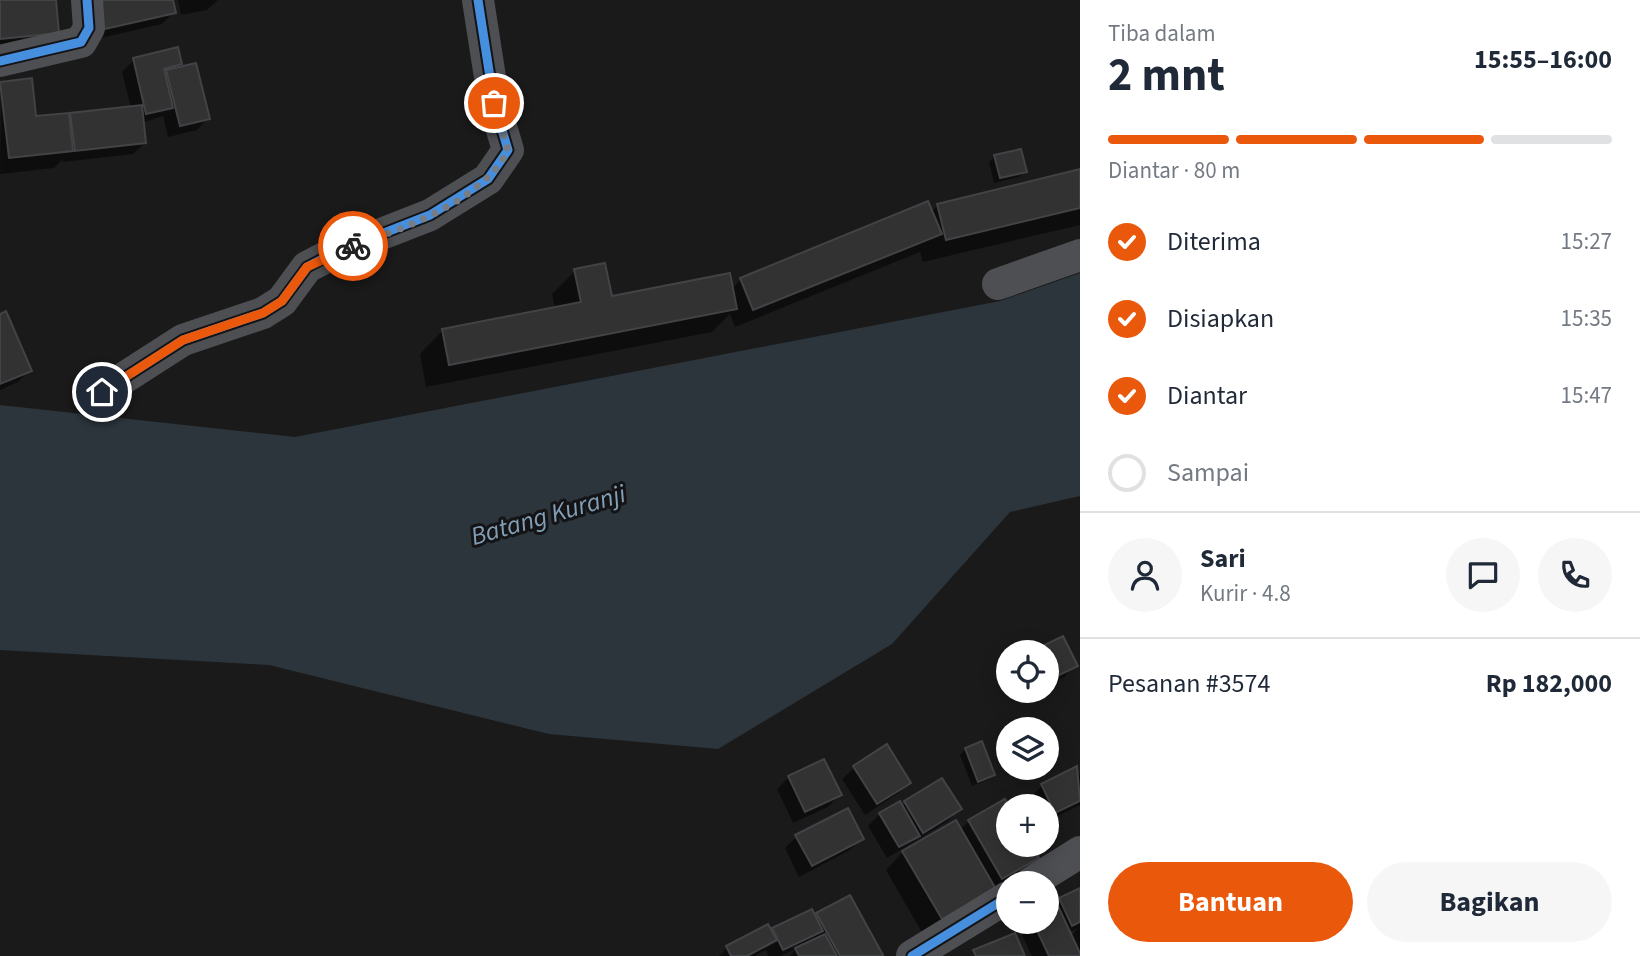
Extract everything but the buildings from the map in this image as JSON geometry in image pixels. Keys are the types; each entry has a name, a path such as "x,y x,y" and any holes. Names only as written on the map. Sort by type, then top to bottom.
{"street":[{"path":"0,61 81,42 89,28 87,0"},
{"path":"102,392 183,340 263,313 282,301 307,267 430,215 488,179 508,150 494,103 478,0"},
{"path":"998,284 1080,255"},
{"path":"1050,871 1080,852"},
{"path":"912,956 996,904"}],"water":[{"name":"Batang Kuranji","path":"1080,273 1080,496 1010,512 892,644 718,749 549,734 269,665 0,650 0,405 295,437 1000,301"}],"cycle path":[{"path":"0,61 81,42 89,28 87,0"},
{"path":"102,392 183,340 263,313 282,301 307,267 338,251 430,215 488,179 508,150 494,103 478,0"},
{"path":"912,956 996,904"}],"way so far":[{"path":"353,246 430,215 488,179 508,150 494,103"}],"route":[{"path":"102,392 183,340 263,313 282,301 307,267 353,246"}]}
